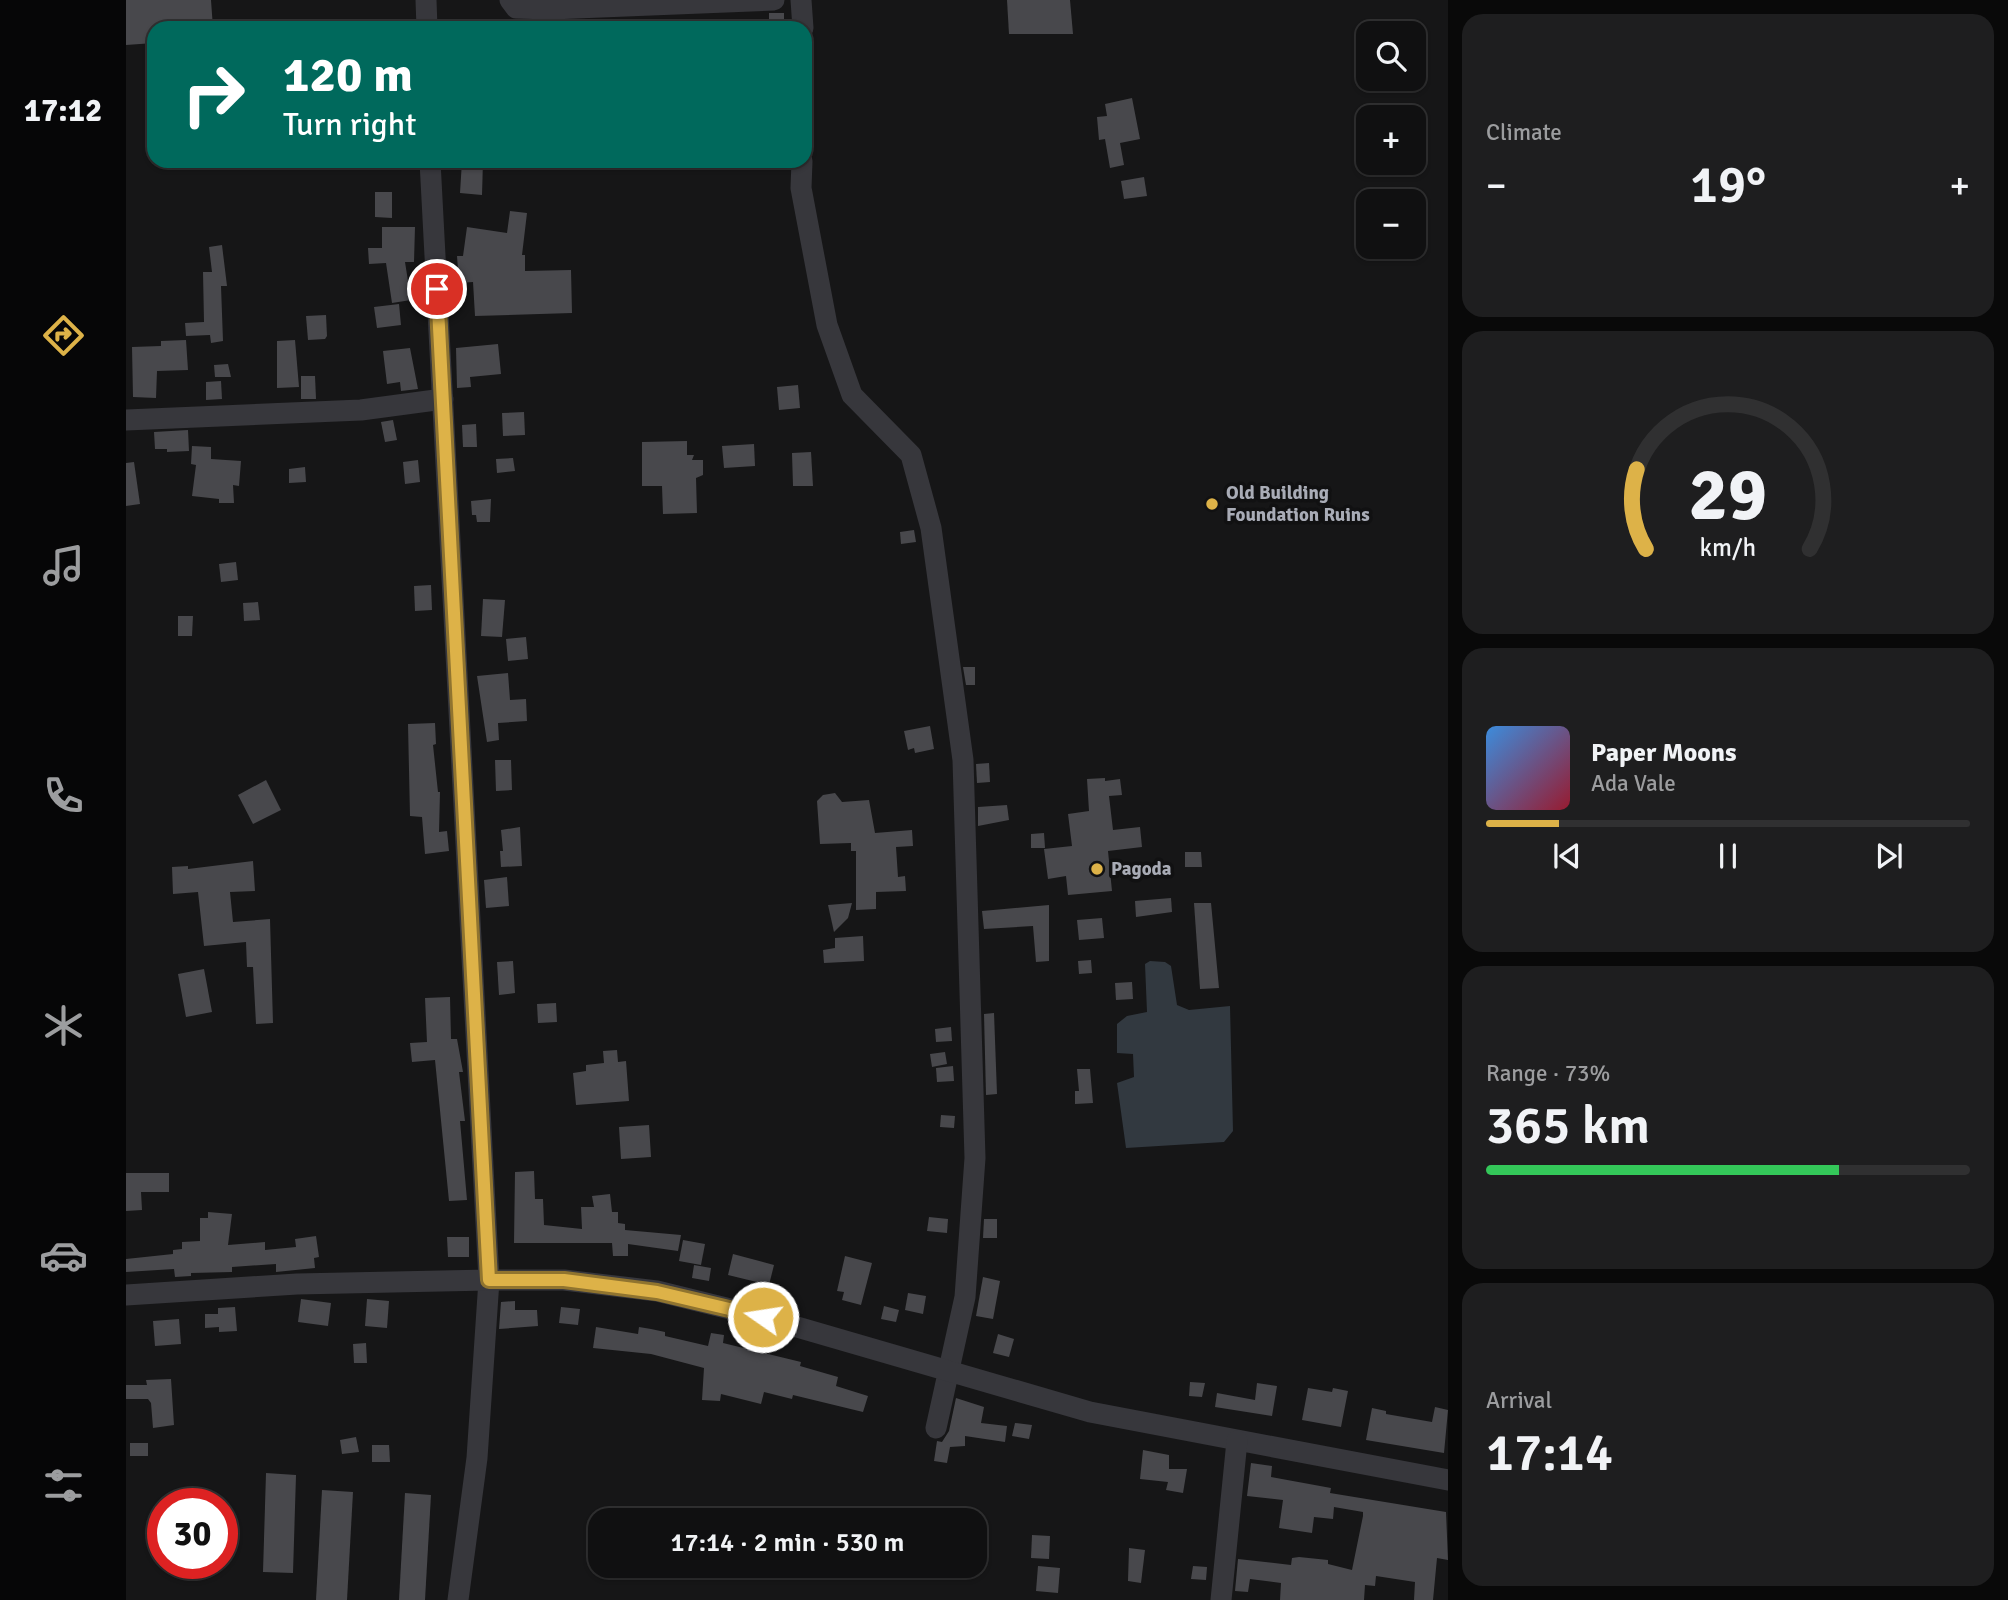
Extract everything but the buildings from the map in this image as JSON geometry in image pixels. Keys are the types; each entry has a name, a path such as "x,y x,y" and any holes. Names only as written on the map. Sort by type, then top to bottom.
{"street":[{"path":"426,0 426,21"},
{"path":"510,0 516,8 551,9 774,0"},
{"path":"801,0 802,21"},
{"path":"430,168 489,1280 477,1458 458,1600"},
{"path":"802,168 801,188 827,325 852,395 911,455 931,528 963,760 975,1158 965,1297 936,1428"},
{"path":"126,420 361,410 443,398"},
{"path":"126,1295 297,1284 489,1280 564,1280 657,1292 763,1317 1090,1412 1448,1480"},
{"path":"1221,1600 1237,1441"}],"shaded area":[{"path":"1150,961 1165,962 1171,966 1177,1005 1189,1010 1230,1006 1233,1131 1224,1142 1126,1148 1117,1083 1134,1077 1133,1054 1117,1053 1117,1024 1127,1016 1147,1012 1145,964"}],"place":[{"name":"Old Building Foundation Ruins","path":"1212,504"},
{"name":"Pagoda","path":"1097,869"}],"route":[{"path":"437,289 489,1280 564,1280 657,1292 763,1317"}]}
